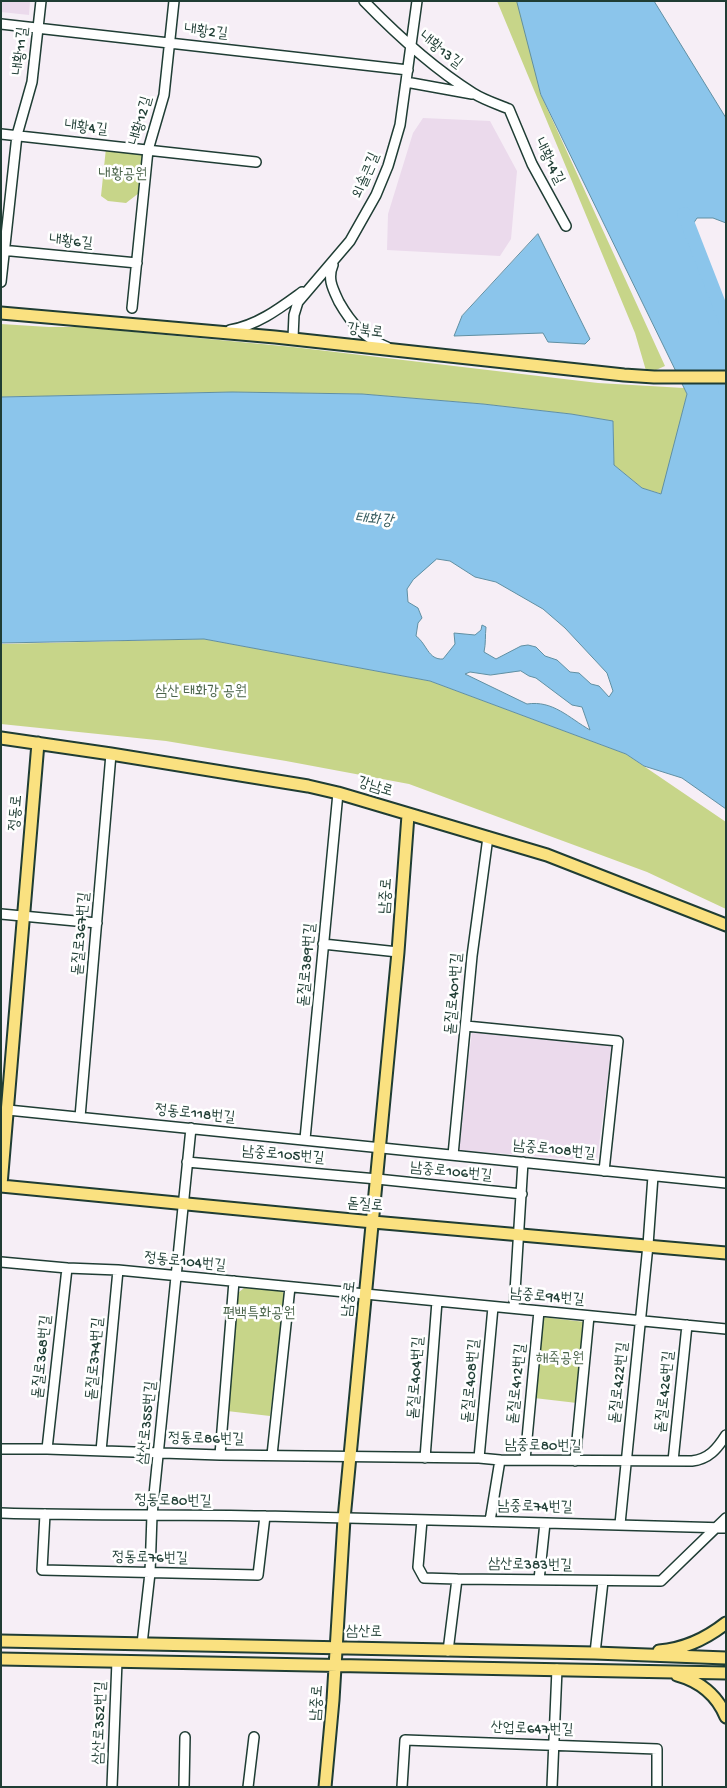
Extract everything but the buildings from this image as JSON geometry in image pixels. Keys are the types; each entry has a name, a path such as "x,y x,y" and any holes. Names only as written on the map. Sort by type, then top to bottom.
{"main road":[{"name":"강북로","path":"1,313 293,338 624,376 726,376"},
{"name":"강남로","path":"1,738 112,754 308,786 338,793 547,855 726,925"},
{"name":"정동로","path":"1,1185 38,743"},
{"name":"남중로","path":"325,1787 344,1519 398,952 408,814"},
{"name":"돋질로","path":"1,1185 373,1222 726,1253"},
{"path":"625,1654 664,1651 690,1644 714,1632 726,1623"},
{"name":"삼산로","path":"1,1641 595,1653 726,1658"},
{"path":"1,1659 726,1673"},
{"path":"663,1671 688,1678 697,1683 718,1702 726,1716"}],"street":[{"name":"내황11길","path":"1,282 17,136 32,82 41,1"},
{"name":"내황12길","path":"132,308 148,150 164,95 174,1"},
{"name":"내황13길","path":"364,1 410,47 475,94 509,109"},
{"name":"외솔큰길","path":"293,338 295,309 298,302 350,241 376,195 388,166 400,125 417,1"},
{"name":"내황2길","path":"1,24 408,70"},
{"path":"406,82 475,94"},
{"name":"내황14길","path":"509,109 532,164 566,226"},
{"name":"내황4길","path":"1,134 256,162"},
{"name":"내황6길","path":"3,250 137,263"},
{"path":"336,258 330,273 330,281 345,313 362,333 394,350"},
{"path":"220,332 242,328 261,320 312,284"},
{"name":"돋질로367번길","path":"80,1117 112,754"},
{"name":"돋질로389번길","path":"305,1139 338,793"},
{"name":"돋질로401번길","path":"453,1155 472,956 488,837"},
{"path":"1,914 97,923"},
{"path":"323,944 398,952"},
{"path":"466,1026 618,1041 604,1170"},
{"name":"정동로118번길","path":"8,1110 380,1147"},
{"name":"삼산로355번길","path":"142,1644 150,1572 152,1515 190,1128"},
{"name":"남중로108번길","path":"380,1147 726,1183"},
{"name":"남중로105번길","path":"187,1162 377,1179"},
{"path":"514,1308 524,1162"},
{"name":"돋질로422번길","path":"620,1524 648,1245 653,1176"},
{"name":"남중로106번길","path":"377,1179 522,1194"},
{"name":"정동로104번길","path":"1,1262 118,1270 365,1294"},
{"name":"돋질로368번길","path":"47,1449 67,1268"},
{"name":"돋질로374번길","path":"101,1452 118,1270"},
{"path":"220,1455 234,1281"},
{"path":"272,1455 290,1287"},
{"name":"남중로94번길","path":"365,1294 726,1329"},
{"name":"돋질로404번길","path":"425,1458 437,1301"},
{"name":"돋질로408번길","path":"480,1458 493,1306"},
{"name":"돋질로412번길","path":"524,1460 539,1311"},
{"path":"575,1461 589,1316"},
{"name":"돋질로426번길","path":"673,1461 687,1325"},
{"name":"남중로80번길","path":"350,1456 575,1461 702,1460 724,1442"},
{"name":"정동로86번길","path":"1,1449 220,1455 350,1456"},
{"path":"490,1521 500,1460"},
{"name":"정동로80번길","path":"1,1513 265,1516 344,1519"},
{"name":"정동로76번길","path":"45,1514 42,1570 258,1575 265,1516"},
{"name":"삼산로383번길","path":"422,1520 418,1567 424,1578 661,1581 726,1518"},
{"name":"남중로74번길","path":"344,1519 545,1522 726,1528"},
{"path":"538,1580 545,1522"},
{"path":"448,1651 457,1579"},
{"path":"595,1653 602,1581"},
{"name":"삼산로352번길","path":"112,1787 117,1661"},
{"path":"552,1787 557,1669"},
{"path":"184,1787 186,1737"},
{"path":"248,1787 254,1738"},
{"name":"산업로647번길","path":"402,1787 406,1740 657,1749 657,1787"}],"shaded area":[{"path":"1,1 30,1 29,15 1,12"},
{"path":"423,118 490,121 517,171 511,239 500,256 387,250 388,214 413,133"},
{"path":"472,1032 612,1046 597,1161 457,1150"}],"green space":[{"path":"497,1 520,1 541,95 665,366 647,374 635,333"},
{"name":"내황공원","path":"106,148 144,153 139,193 126,203 108,201 101,196"},
{"path":"1,324 82,327 293,347 598,383 684,388 687,394 662,494 642,488 614,465 613,421 571,414 483,404 362,394 232,392 1,397"},
{"name":"삼산 태화강 공원","path":"204,639 430,681 626,754 726,822 726,909 647,872 409,784 166,741 1,724 1,644"},
{"name":"편백특화공원","path":"244,1288 282,1291 285,1295 270,1416 227,1411 237,1300 239,1292"},
{"name":"해죽공원","path":"542,1317 585,1322 577,1403 534,1398"}],"water":[{"name":"태화강","path":"517,1 654,1 726,118 726,223 713,218 697,218 691,227 689,243 698,265 709,274 726,313 726,809 682,778 644,766 626,754 430,681 204,639 1,643 1,397 232,392 362,394 483,404 571,414 613,421 614,465 642,488 661,494 687,394 541,95","holes":["437,559 450,561 475,577 496,582 543,609 565,628 607,673 613,691 609,697 599,686 591,684 579,673 570,672 557,660 545,656 536,647 521,646 496,659 484,652 486,627 482,625 481,630 475,635 454,633 455,644 443,659 434,657 416,636 418,623 422,618 418,608 408,602 407,589 413,580","521,671 536,678 572,705 582,707 590,730 553,707 536,703 527,704 465,674 470,672 490,675"]},
{"path":"538,234 590,339 585,344 548,342 543,333 454,336 462,316"}],"waterway":[{"path":"684,214 726,322"}]}
